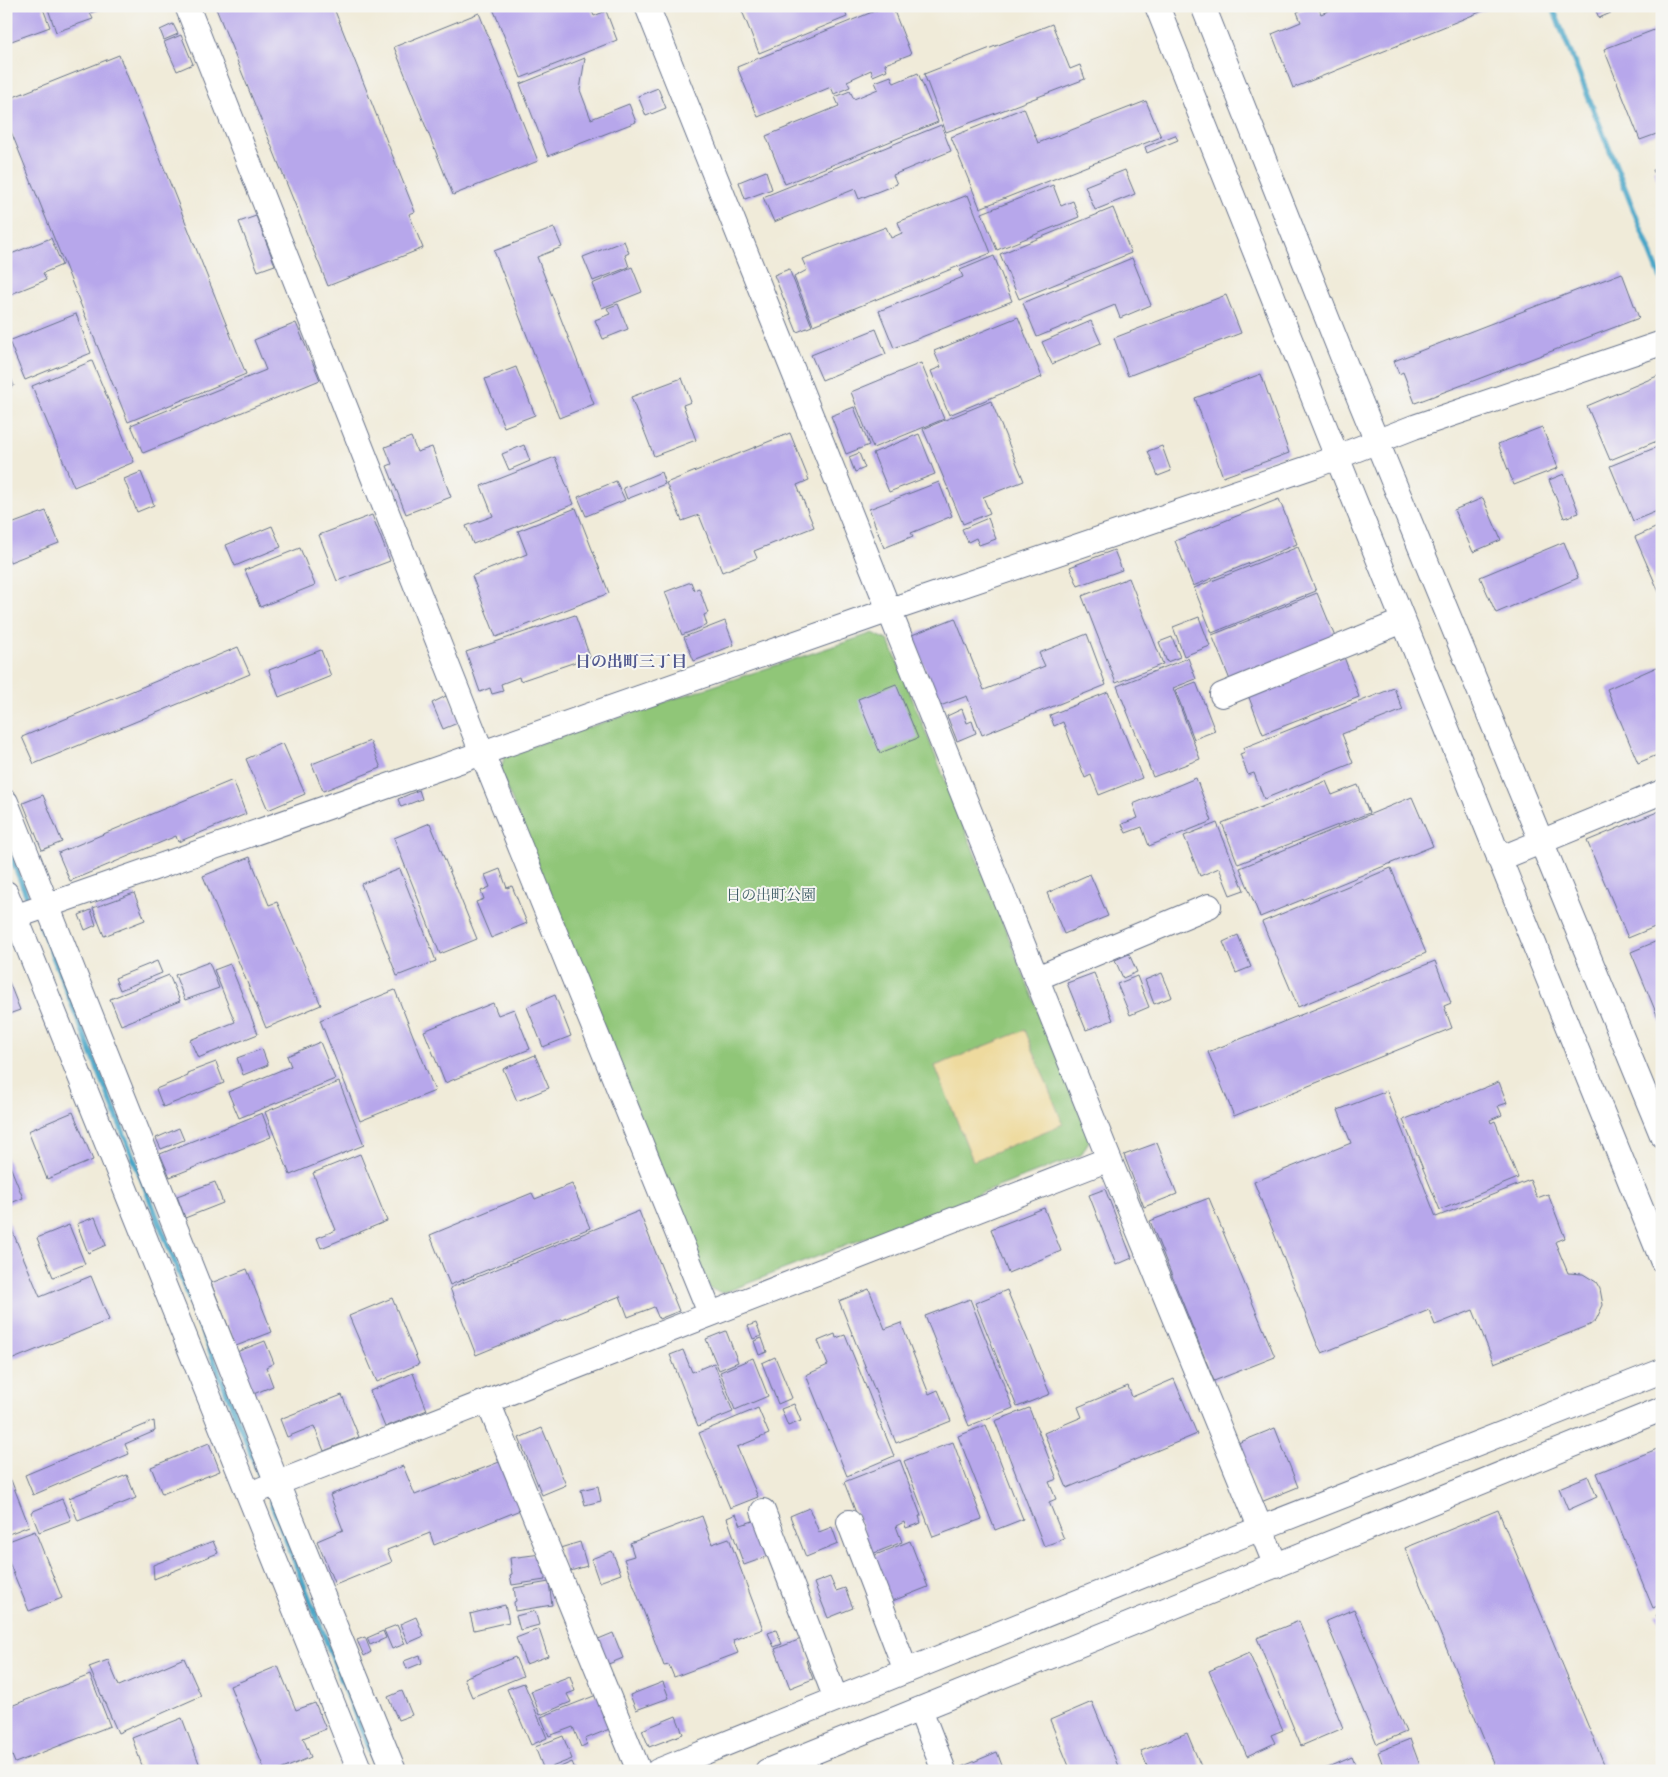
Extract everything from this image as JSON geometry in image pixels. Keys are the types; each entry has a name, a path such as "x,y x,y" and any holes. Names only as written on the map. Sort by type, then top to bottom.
{"street":[{"path":"187,6 482,753 710,1313"},
{"path":"647,6 1109,1159 1276,1566"},
{"path":"1157,6 1499,860 1662,1260"},
{"path":"1203,6 1541,842 1662,1135"},
{"path":"11,918 890,610 1337,457 1414,427 1662,343"},
{"path":"1222,695 1403,621"},
{"path":"1499,860 1662,792"},
{"path":"6,802 277,1483 394,1771"},
{"path":"6,892 11,918 249,1494 360,1771"},
{"path":"1037,978 1209,906"},
{"path":"249,1494 1109,1159"},
{"path":"658,1771 1261,1528 1662,1371"},
{"path":"488,1402 639,1771"},
{"path":"767,1771 1662,1409"},
{"path":"763,1510 836,1699"},
{"path":"849,1522 906,1671"},
{"path":"920,1709 944,1771"}],"green space":[{"name":"日の出町公園","path":"873,633 889,641 1090,1139 1081,1155 723,1293 710,1289 500,771 505,755"}],"sand":[{"path":"1025,1030 1063,1124 973,1161 935,1066"}],"building":[{"path":"12,6 17,8 22,6 42,6 50,27 6,43 6,8"},
{"path":"47,6 108,7 90,13 93,19 56,32"},
{"path":"215,6 333,6 415,212 409,214 423,248 328,286"},
{"path":"492,6 590,6 594,16 606,11 617,40 521,78"},
{"path":"740,6 843,6 847,17 759,53"},
{"path":"887,6 892,6 911,54 885,64 887,70 873,76 871,70 847,81 850,87 834,94 831,87 758,117 737,67"},
{"path":"1312,6 1318,6 1321,14 1340,6 1495,6 1293,88 1272,34 1301,22 1297,12"},
{"path":"1594,6 1627,6 1599,18"},
{"path":"479,13 538,161 453,195 394,47"},
{"path":"173,24 178,34 164,40 160,30"},
{"path":"1052,24 1070,69 1080,65 1085,79 946,132 924,74"},
{"path":"1662,27 1662,132 1640,140 1604,49"},
{"path":"181,35 193,64 177,71 164,42"},
{"path":"119,55 246,374 128,422 6,119 6,100"},
{"path":"585,58 580,90 591,119 629,104 636,122 548,156 520,84"},
{"path":"918,73 938,122 785,184 766,136 839,106 835,97 850,91 854,99 878,89 875,82 891,76 894,83"},
{"path":"658,88 666,108 646,116 638,96"},
{"path":"1146,101 1161,137 980,208 951,137 1024,108 1038,143"},
{"path":"941,125 951,151 893,175 897,184 859,199 855,189 774,222 763,197"},
{"path":"1175,135 1178,140 1147,153 1145,147"},
{"path":"1662,167 1662,192 1653,170"},
{"path":"1125,170 1135,194 1095,210 1085,186"},
{"path":"766,171 772,189 745,199 739,182"},
{"path":"1053,185 1061,206 1073,201 1079,217 997,250 982,213"},
{"path":"968,195 991,253 813,325 794,277 807,270 802,259 886,227 891,238 902,233 898,222"},
{"path":"1113,208 1131,253 1019,299 1000,254"},
{"path":"256,216 275,265 258,271 239,222"},
{"path":"554,228 562,247 537,257 594,404 559,418 494,251"},
{"path":"51,238 62,265 43,273 46,280 6,296 6,256"},
{"path":"624,241 629,253 625,255 629,267 593,281 583,257"},
{"path":"994,256 1012,301 894,348 879,311 963,277 960,270"},
{"path":"1132,258 1151,305 1120,318 1115,305 1037,337 1023,303"},
{"path":"632,267 642,292 602,308 592,284"},
{"path":"789,269 812,326 797,332 774,275"},
{"path":"1622,273 1639,318 1415,403 1403,372 1399,374 1394,361"},
{"path":"1226,295 1241,333 1128,376 1114,338"},
{"path":"618,304 628,329 603,339 595,320 610,314 607,308"},
{"path":"76,314 91,353 25,380 9,341"},
{"path":"1018,317 1042,377 949,415 931,371 941,367 934,351"},
{"path":"1091,321 1101,343 1052,364 1042,342"},
{"path":"296,323 320,380 143,453 131,425 266,370 254,340"},
{"path":"876,329 886,354 822,380 811,355"},
{"path":"92,361 134,462 74,487 32,386"},
{"path":"921,363 944,419 873,448 851,392"},
{"path":"6,365 14,386 6,389"},
{"path":"516,367 535,415 504,427 485,379"},
{"path":"1261,374 1289,453 1223,477 1195,398"},
{"path":"1662,374 1662,439 1610,460 1587,406"},
{"path":"682,378 691,402 683,405 696,440 654,456 631,397"},
{"path":"991,401 1024,481 983,497 990,513 963,524 923,429"},
{"path":"854,407 869,445 846,454 831,416"},
{"path":"1542,427 1558,468 1514,485 1498,444"},
{"path":"790,433 809,480 797,485 814,527 754,551 757,558 722,572 699,515 682,521 666,483"},
{"path":"919,434 935,474 889,492 873,453"},
{"path":"411,437 417,452 432,447 451,497 406,514 387,466 392,464 385,447"},
{"path":"524,445 530,461 509,470 502,454"},
{"path":"1662,445 1662,509 1633,521 1610,466"},
{"path":"1162,446 1171,471 1158,476 1148,451"},
{"path":"859,453 865,468 855,472 849,457"},
{"path":"555,457 574,504 473,544 466,526 493,516 481,486"},
{"path":"141,472 154,505 137,512 124,479"},
{"path":"661,472 665,484 627,499 623,488"},
{"path":"1564,474 1579,513 1564,518 1549,480"},
{"path":"616,481 625,500 586,516 578,497"},
{"path":"939,482 952,516 911,533 913,536 884,548 869,509"},
{"path":"1483,498 1501,540 1473,552 1454,510"},
{"path":"1279,499 1297,544 1193,586 1175,541"},
{"path":"576,508 609,593 496,637 472,576 527,554 518,531"},
{"path":"46,511 59,543 10,562 6,552 6,526"},
{"path":"372,515 390,561 337,581 319,535"},
{"path":"988,518 996,539 979,545 976,538 968,542 962,529"},
{"path":"1662,525 1662,599 1635,537"},
{"path":"272,526 281,547 235,566 226,545"},
{"path":"1564,542 1578,578 1496,613 1480,577"},
{"path":"1298,547 1316,591 1212,633 1194,588"},
{"path":"300,548 315,585 260,607 245,570"},
{"path":"1114,550 1122,570 1078,586 1070,567"},
{"path":"1129,578 1163,664 1116,683 1082,596"},
{"path":"691,582 694,590 699,588 708,613 704,615 707,625 682,635 665,592"},
{"path":"1317,593 1335,637 1230,680 1212,635"},
{"path":"575,615 590,657 520,681 519,677 501,684 503,691 492,694 490,688 480,692 466,652"},
{"path":"1199,617 1210,646 1184,656 1173,627"},
{"path":"955,618 984,690 1045,666 1039,653 1087,634 1106,685 982,735 967,696 940,706 912,635"},
{"path":"725,621 734,645 694,661 684,637"},
{"path":"1172,637 1180,657 1167,662 1159,642"},
{"path":"238,647 250,674 34,764 22,737"},
{"path":"321,650 331,676 279,697 269,670"},
{"path":"1344,657 1359,697 1263,734 1248,695"},
{"path":"1188,658 1196,679 1173,688 1200,759 1153,777 1117,686"},
{"path":"1659,666 1662,673 1662,753 1638,763 1607,689"},
{"path":"1196,682 1215,731 1194,739 1175,690"},
{"path":"896,684 918,738 880,753 858,699"},
{"path":"1394,688 1403,710 1342,734 1353,763 1264,799 1254,773 1248,775 1240,754 1245,752 1243,748"},
{"path":"1108,692 1142,778 1099,795 1091,775 1085,778 1063,722 1054,726 1050,715"},
{"path":"448,695 460,722 443,729 432,703"},
{"path":"962,709 967,723 972,721 976,733 957,741 947,716"},
{"path":"370,741 381,768 323,791 312,764"},
{"path":"283,743 305,794 268,810 246,759"},
{"path":"1196,778 1212,821 1149,846 1142,827 1126,833 1122,824 1138,818 1133,804"},
{"path":"233,780 246,814 178,842 176,836 70,881 58,853"},
{"path":"1326,781 1332,795 1358,785 1369,813 1238,864 1222,823"},
{"path":"419,790 422,799 401,807 398,799"},
{"path":"43,795 62,842 42,850 23,803"},
{"path":"1412,797 1433,846 1260,917 1240,868"},
{"path":"1662,810 1662,924 1628,938 1587,841"},
{"path":"430,823 477,939 440,954 394,838"},
{"path":"1217,823 1244,890 1230,895 1219,868 1200,876 1184,836"},
{"path":"250,857 269,905 277,902 321,1005 266,1028 203,876"},
{"path":"1391,868 1426,953 1298,1007 1262,922"},
{"path":"400,869 436,961 397,976 361,884"},
{"path":"500,869 507,888 512,886 527,923 491,938 476,902 484,899 481,891 490,887 485,875"},
{"path":"1090,874 1108,916 1064,934 1047,893"},
{"path":"134,893 145,920 104,936 93,908"},
{"path":"91,910 96,925 85,930 79,915"},
{"path":"1238,935 1251,967 1236,973 1223,942"},
{"path":"1662,939 1662,1027 1631,952"},
{"path":"1129,954 1137,972 1123,978 1115,960"},
{"path":"157,961 162,973 120,990 115,978"},
{"path":"1435,961 1451,1003 1444,1006 1452,1028 1234,1116 1208,1052"},
{"path":"209,962 219,988 185,1000 175,975"},
{"path":"230,964 258,1034 198,1058 190,1040 235,1022 214,970"},
{"path":"1094,973 1113,1020 1086,1030 1067,983"},
{"path":"1162,973 1172,997 1154,1004 1145,980"},
{"path":"169,975 180,1001 121,1025 110,999"},
{"path":"1137,976 1149,1007 1130,1015 1117,984"},
{"path":"9,982 20,1010 6,1015 6,983"},
{"path":"395,990 435,1091 360,1121 320,1020"},
{"path":"555,995 571,1036 543,1047 527,1007"},
{"path":"493,1003 498,1015 514,1009 530,1049 445,1083 424,1031"},
{"path":"320,1042 335,1079 239,1118 228,1092 291,1066 287,1056"},
{"path":"262,1049 268,1065 243,1075 237,1058"},
{"path":"535,1055 549,1088 517,1101 503,1069"},
{"path":"216,1062 224,1083 163,1107 156,1089 188,1076 187,1073"},
{"path":"339,1082 364,1145 290,1175 265,1112"},
{"path":"1499,1082 1507,1103 1498,1106 1502,1115 1490,1120 1491,1123 1495,1121 1518,1178 1440,1210 1403,1120"},
{"path":"1387,1091 1436,1217 1530,1180 1537,1198 1548,1194 1565,1238 1555,1242 1568,1273 1583,1274 1596,1282 1600,1289 1603,1305 1596,1320 1590,1325 1494,1363 1473,1310 1435,1325 1429,1310 1322,1353 1254,1182 1351,1143 1338,1110"},
{"path":"73,1112 93,1160 47,1179 28,1131"},
{"path":"262,1113 271,1137 170,1177 160,1154"},
{"path":"179,1128 184,1140 161,1149 156,1138"},
{"path":"1157,1143 1177,1194 1144,1207 1124,1155"},
{"path":"360,1154 387,1221 321,1248 317,1238 336,1230 313,1173"},
{"path":"6,1156 23,1198 6,1205"},
{"path":"215,1182 223,1203 185,1218 177,1196"},
{"path":"572,1184 590,1228 450,1285 430,1235 532,1193 535,1199"},
{"path":"1105,1189 1132,1258 1116,1265 1089,1195"},
{"path":"1209,1198 1275,1357 1214,1381 1150,1221"},
{"path":"1044,1208 1061,1251 1008,1273 991,1229"},
{"path":"639,1211 679,1311 659,1319 654,1307 628,1317 620,1296 476,1355 450,1288"},
{"path":"6,1216 40,1297 91,1276 109,1320 6,1362"},
{"path":"95,1217 106,1245 88,1253 77,1224"},
{"path":"69,1225 85,1264 53,1277 37,1238"},
{"path":"247,1269 272,1332 236,1346 211,1283"},
{"path":"869,1289 885,1329 901,1323 929,1394 938,1390 951,1421 896,1443 839,1301"},
{"path":"1007,1290 1050,1394 1017,1407 975,1303"},
{"path":"392,1298 419,1364 377,1382 349,1316"},
{"path":"970,1299 1013,1408 969,1426 925,1316"},
{"path":"756,1323 761,1336 753,1339 748,1326"},
{"path":"726,1331 738,1362 719,1370 706,1339"},
{"path":"835,1334 836,1338 845,1335 894,1456 847,1476 806,1375 828,1365 818,1341"},
{"path":"762,1338 767,1352 759,1355 754,1341"},
{"path":"265,1341 274,1363 266,1367 273,1386 251,1395 234,1353"},
{"path":"683,1350 692,1372 714,1363 733,1412 698,1426 670,1355"},
{"path":"775,1357 792,1398 778,1404 762,1363"},
{"path":"753,1358 768,1396 735,1410 720,1372"},
{"path":"413,1373 427,1410 385,1427 370,1391"},
{"path":"1174,1379 1197,1434 1067,1488 1044,1433 1082,1417 1078,1407 1128,1386 1132,1397"},
{"path":"342,1395 359,1437 324,1451 314,1426 287,1437 280,1419"},
{"path":"794,1404 801,1421 788,1426 781,1409"},
{"path":"758,1408 769,1434 737,1447 758,1497 730,1508 699,1433"},
{"path":"1029,1408 1057,1479 1049,1482 1056,1499 1049,1502 1064,1539 1044,1546 995,1421"},
{"path":"154,1421 155,1431 125,1444 129,1454 33,1495 25,1475"},
{"path":"986,1425 1023,1519 995,1530 958,1436"},
{"path":"542,1428 566,1485 542,1495 519,1438"},
{"path":"1275,1428 1298,1487 1261,1502 1238,1443"},
{"path":"953,1442 982,1519 933,1537 904,1461"},
{"path":"209,1443 220,1471 162,1494 151,1467"},
{"path":"1662,1447 1662,1604 1653,1608 1597,1473"},
{"path":"507,1459 525,1508 434,1545 430,1533 387,1550 392,1562 335,1585 317,1541 343,1530 330,1495 403,1466 415,1495"},
{"path":"900,1460 921,1516 919,1516 921,1523 906,1528 904,1522 896,1526 902,1542 872,1554 844,1482"},
{"path":"127,1475 136,1498 78,1521 69,1498"},
{"path":"1588,1476 1597,1497 1568,1510 1559,1488"},
{"path":"11,1480 29,1526 6,1535 6,1482"},
{"path":"598,1486 601,1501 585,1505 581,1490"},
{"path":"62,1499 71,1520 39,1532 31,1512"},
{"path":"809,1508 819,1532 832,1527 838,1544 806,1557 790,1516"},
{"path":"1498,1510 1607,1771 1497,1771 1405,1548"},
{"path":"736,1514 741,1525 756,1520 769,1556 744,1565 727,1518"},
{"path":"702,1516 712,1544 729,1538 763,1629 733,1640 738,1653 674,1677 669,1665 664,1666 624,1559 634,1556 630,1543"},
{"path":"35,1531 62,1598 29,1611 6,1555 6,1542"},
{"path":"213,1541 218,1553 154,1579 153,1565"},
{"path":"910,1541 928,1587 890,1602 873,1556"},
{"path":"580,1542 587,1566 567,1572 560,1548"},
{"path":"612,1551 621,1574 599,1582 591,1559"},
{"path":"541,1554 545,1580 512,1585 510,1558"},
{"path":"830,1577 836,1591 845,1588 853,1608 828,1618 814,1583"},
{"path":"549,1582 552,1605 515,1611 514,1588"},
{"path":"505,1605 509,1622 474,1630 470,1614"},
{"path":"1354,1609 1406,1732 1377,1744 1326,1621"},
{"path":"535,1611 539,1625 520,1630 516,1616"},
{"path":"1662,1613 1662,1628 1656,1615"},
{"path":"416,1617 424,1636 408,1643 400,1624"},
{"path":"1299,1621 1343,1728 1301,1746 1257,1638"},
{"path":"397,1625 405,1644 392,1649 384,1630"},
{"path":"539,1629 548,1656 526,1664 516,1638"},
{"path":"776,1630 782,1644 774,1647 768,1633"},
{"path":"383,1631 386,1638 370,1645 367,1638"},
{"path":"613,1633 623,1658 606,1665 596,1640"},
{"path":"365,1637 371,1652 364,1656 357,1640"},
{"path":"801,1639 809,1659 806,1661 813,1679 790,1688 775,1649"},
{"path":"1249,1653 1283,1730 1271,1735 1275,1743 1247,1756 1209,1671"},
{"path":"420,1655 422,1663 407,1669 404,1661"},
{"path":"515,1657 523,1676 472,1697 464,1678"},
{"path":"184,1658 201,1696 118,1733 89,1667 108,1660 119,1686"},
{"path":"278,1666 296,1710 315,1703 326,1729 303,1738 311,1757 278,1771 265,1771 230,1686"},
{"path":"90,1675 110,1726 15,1763 6,1740 6,1708"},
{"path":"570,1676 575,1691 567,1694 571,1702 540,1715 531,1691"},
{"path":"663,1682 669,1698 636,1710 630,1695"},
{"path":"524,1683 547,1738 531,1745 507,1689"},
{"path":"402,1691 412,1715 398,1720 388,1697"},
{"path":"599,1694 612,1728 585,1739 587,1744 581,1747 573,1727 549,1736 541,1717"},
{"path":"1092,1702 1120,1771 1071,1771 1050,1720"},
{"path":"676,1716 683,1734 649,1747 642,1730"},
{"path":"182,1718 202,1771 144,1771 132,1738"},
{"path":"1187,1733 1203,1771 1149,1771 1141,1751"},
{"path":"563,1736 572,1759 544,1770 535,1747"},
{"path":"1410,1739 1422,1771 1385,1771 1378,1752"},
{"path":"997,1752 1004,1771 960,1771 959,1768"},
{"path":"1352,1757 1358,1771 1320,1771"},
{"path":"572,1762 576,1771 551,1771"},
{"path":"1275,1765 1278,1771 1262,1771"}],"waterway":[{"path":"1552,6 1662,281"},
{"path":"6,844 28,899"},
{"path":"41,926 260,1476"},
{"path":"271,1502 378,1771"}],"district":[{"name":"日の出町三丁目","path":"631,661"}]}
